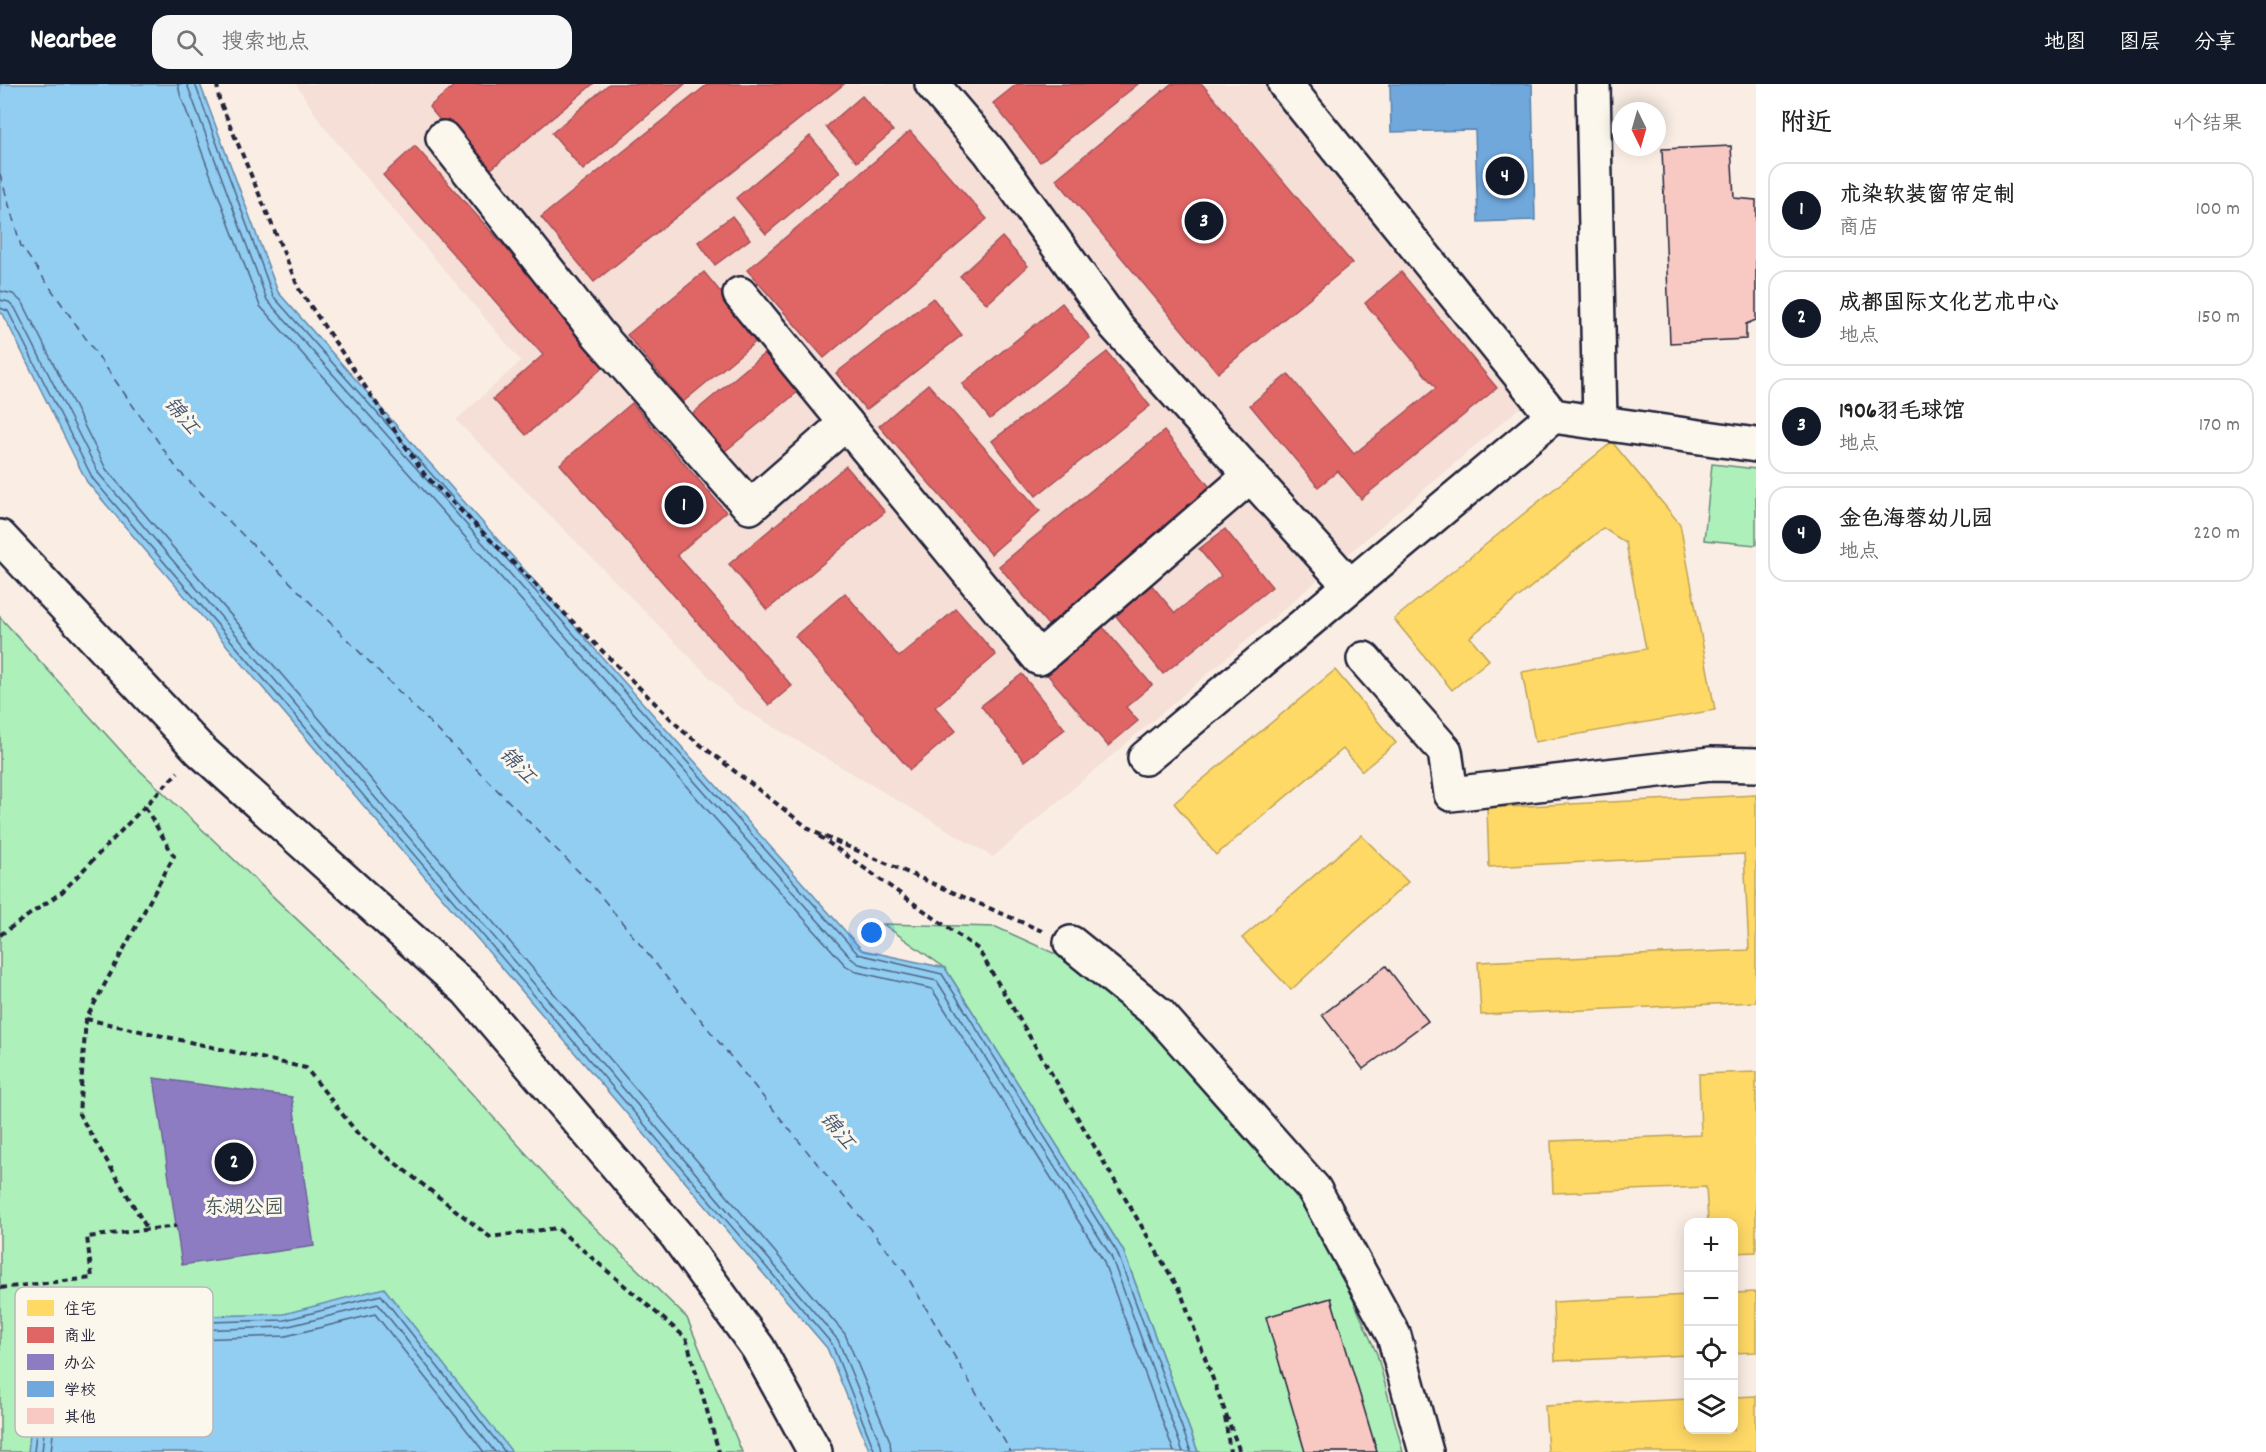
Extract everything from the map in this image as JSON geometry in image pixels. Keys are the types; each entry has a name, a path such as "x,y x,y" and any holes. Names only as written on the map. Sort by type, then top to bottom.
{"street":[{"path":"932,84 990,152 1116,326 1350,586"},
{"path":"1285,84 1553,416 1756,445"},
{"path":"1593,84 1600,423"},
{"path":"443,138 598,334 750,507 846,423"},
{"path":"740,294 1039,658 1251,475"},
{"path":"1145,758 1553,416"},
{"path":"0,537 200,750 467,990 676,1236 758,1348 814,1452"},
{"path":"1364,659 1445,751 1451,794 1711,764 1756,765"},
{"path":"1071,943 1159,1014 1314,1189 1394,1336 1426,1452"}],"path":[{"path":"217,84 219,99 299,289 425,474 684,732 812,831 978,949 1181,1293 1240,1452"},
{"path":"0,935 62,892 200,750"},
{"path":"145,807 174,856 86,1019 79,1114 148,1230"},
{"path":"812,831 1071,943"},
{"path":"86,1019 306,1068 358,1134 490,1236 557,1228 686,1338 719,1452"},
{"path":"0,1288 92,1278 87,1237 176,1226"},
{"path":"1224,1410 1230,1452"}],"shaded area":[{"path":"296,84 1271,84 1524,404 993,857 737,705 456,420 521,361 323,126"}],"green space":[{"path":"1712,464 1756,469 1756,545 1704,540"},
{"name":"东湖公园","path":"0,617 132,763 415,1031 581,1214 687,1318 742,1452 0,1452"},
{"path":"883,924 996,927 1115,981 1272,1160 1330,1247 1377,1354 1403,1452 1198,1452 1123,1250 945,968"}],"water":[{"name":"锦江","path":"0,84 200,84 278,292 862,950 945,968 1123,1250 1198,1452 870,1452 827,1348 87,482 3,314 0,313"},
{"path":"384,1288 512,1452 28,1452 30,1437 213,1437 213,1316 284,1314"}],"building: 住宅":[{"path":"1612,442 1680,524 1715,710 1535,742 1522,672 1646,649 1626,543 1603,528 1470,637 1489,660 1452,690 1394,619"},
{"path":"1335,670 1396,743 1362,771 1343,749 1216,855 1174,803"},
{"path":"1756,795 1756,1002 1481,1015 1478,962 1749,950 1744,854 1489,867 1487,808"},
{"path":"1361,835 1408,882 1291,990 1242,938"},
{"path":"1756,1072 1756,1252 1738,1253 1738,1218 1708,1218 1706,1187 1553,1193 1551,1141 1701,1135 1699,1074"},
{"path":"1756,1292 1756,1352 1738,1353 1738,1293"},
{"path":"1684,1295 1684,1355 1555,1361 1553,1302"},
{"path":"1756,1396 1756,1452 1548,1452 1545,1406 1684,1399 1684,1434 1738,1434 1738,1397"}],"building: 商业":[{"path":"456,84 593,84 485,174 429,107"},
{"path":"609,84 685,84 583,170 552,133"},
{"path":"708,84 844,84 594,282 541,217"},
{"path":"1017,84 1138,84 1040,162 993,103"},
{"path":"1171,84 1202,84 1352,263 1218,373 1056,179"},
{"path":"862,96 893,131 857,162 826,127"},
{"path":"910,131 987,219 824,358 747,270"},
{"path":"810,136 840,172 766,234 736,198"},
{"path":"415,146 608,363 526,435 493,399 543,355 383,175"},
{"path":"732,216 750,239 715,265 698,242"},
{"path":"1002,237 1028,266 987,304 960,276"},
{"path":"704,272 759,339 683,402 627,335"},
{"path":"1401,272 1497,388 1361,499 1338,471 1318,487 1250,405 1288,374 1354,454 1436,388 1365,303"},
{"path":"933,298 962,335 866,410 836,373"},
{"path":"1062,303 1090,338 990,419 962,384"},
{"path":"766,352 799,391 724,452 692,414"},
{"path":"1107,352 1150,406 1036,496 992,441"},
{"path":"928,384 1040,511 991,554 879,426"},
{"path":"632,403 726,512 677,555 792,686 769,705 560,464"},
{"path":"1164,431 1213,491 1048,625 999,566"},
{"path":"846,466 885,512 767,610 729,564"},
{"path":"1225,529 1272,587 1163,674 1112,611 1149,582 1175,613 1221,576 1199,549"},
{"path":"845,593 899,657 956,609 996,655 935,707 956,731 910,770 795,636"},
{"path":"1102,626 1152,685 1126,707 1138,721 1108,746 1046,673"},
{"path":"1022,674 1065,729 1024,761 981,706"}],"building: 办公":[{"path":"154,1078 292,1097 314,1246 182,1265"}],"building: 学校":[{"path":"1390,84 1532,84 1535,220 1478,222 1475,130 1391,132"}],"building: 其他":[{"path":"1731,146 1734,198 1756,200 1756,320 1746,324 1746,339 1670,343 1662,156 1666,156 1666,149"},
{"path":"1386,966 1428,1021 1363,1069 1322,1015"},
{"path":"1331,1298 1377,1452 1305,1452 1266,1317"}],"ferry route":[{"path":"0,174 21,246 178,470 591,884 904,1271 1011,1452"}],"place":[{"name":"金色海蓉幼儿园","path":"1505,176"},
{"name":"1906羽毛球馆","path":"1204,221"},
{"name":"术染软装窗帘定制","path":"684,505"},
{"name":"成都国际文化艺术中心","path":"234,1162"}]}
